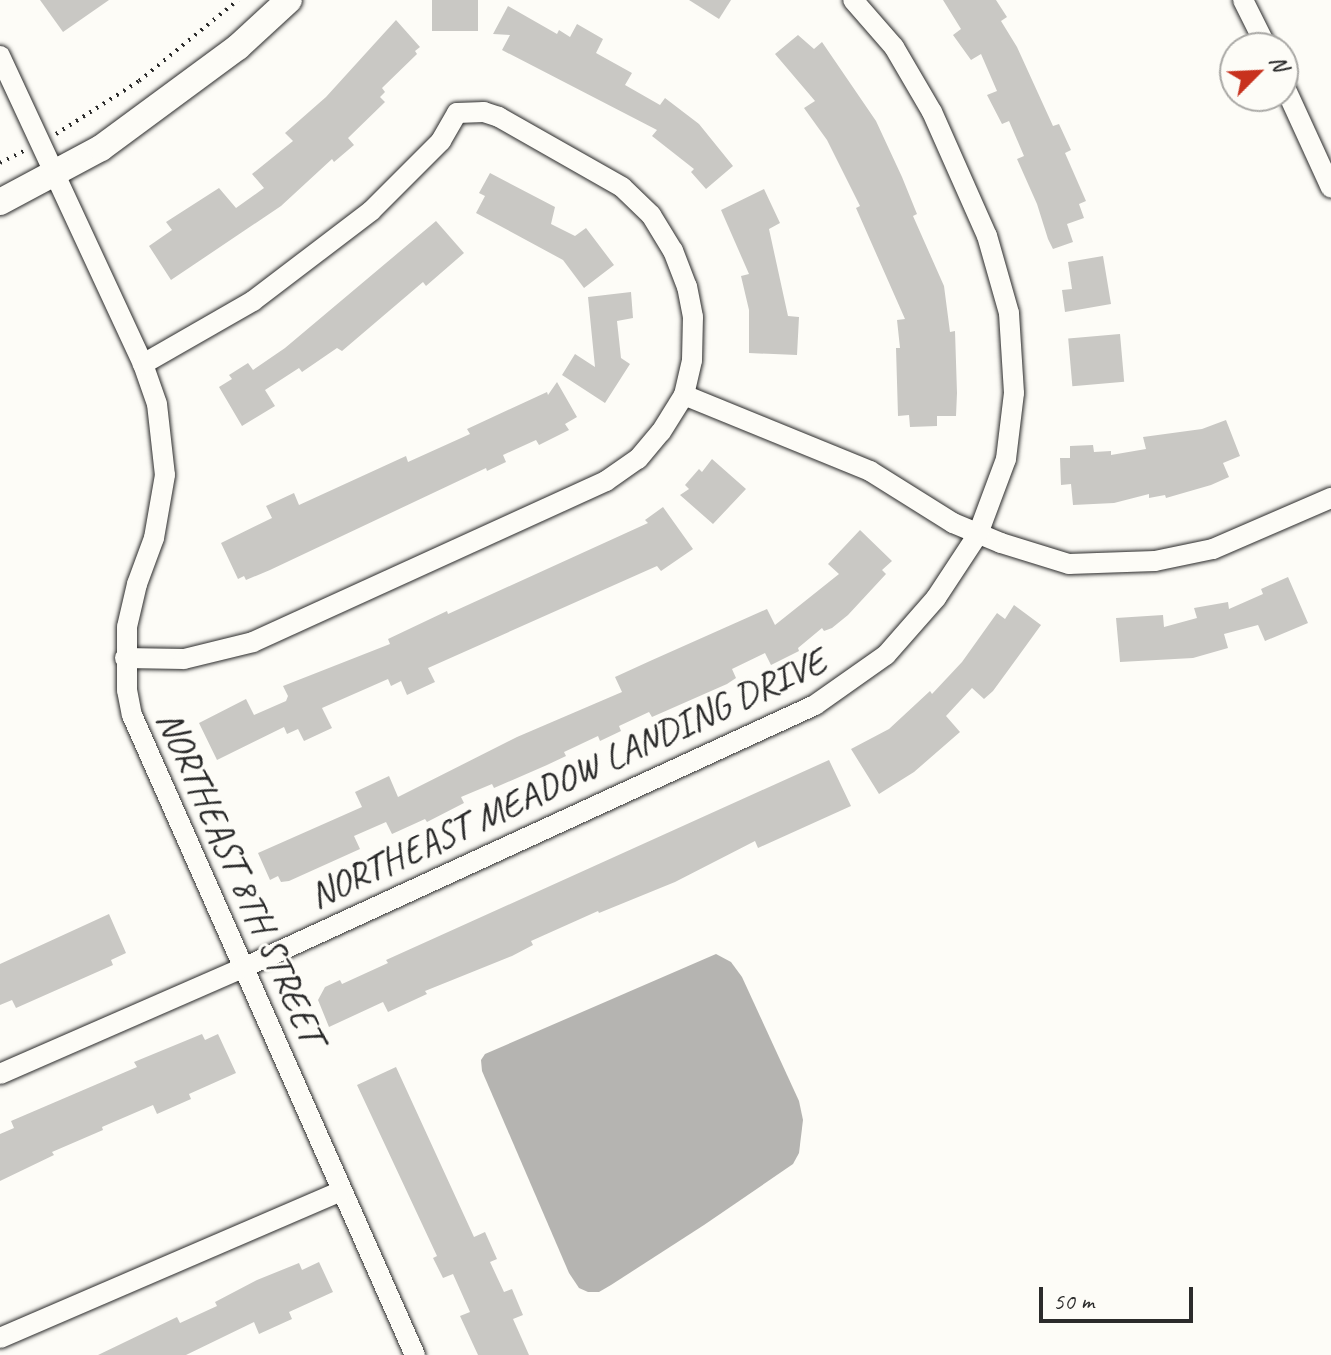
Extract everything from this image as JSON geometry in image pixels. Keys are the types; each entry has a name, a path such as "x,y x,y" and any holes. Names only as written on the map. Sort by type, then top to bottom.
{"street":[{"path":"0,202 54,176 101,148 238,47 289,0"},
{"name":"NORTHEAST MEADOW LANDING DRIVE","path":"0,1074 243,968 815,705 886,655 936,598 978,534 998,488 1011,431 1014,393 1009,313 987,236 932,112 894,47 853,0"},
{"path":"1243,0 1259,32"},
{"name":"NORTHEAST 8TH STREET","path":"0,56 143,364 157,404 165,475 154,538 130,606 125,658 127,690 140,741 415,1355"},
{"path":"1299,109 1323,147 1331,188"},
{"path":"125,658 184,659 253,642 572,499 638,459 661,432 684,395 692,360 693,317 687,287 673,251 651,215 622,187 511,122 484,112 457,113 441,141 371,211 253,301 143,364"},
{"path":"684,395 870,471 945,518 978,534 1069,564 1155,561 1213,549 1331,498"},
{"path":"0,1338 342,1191"}],"path":[{"path":"0,163 39,143 139,81 238,0"}],"shaded area":[{"path":"716,954 731,962 742,977 799,1101 803,1120 799,1153 793,1164 704,1225 599,1292 588,1292 579,1288 569,1273 482,1071 481,1060 485,1054"}],"building":[{"path":"40,0 109,0 63,32"},
{"path":"432,0 478,0 478,31 432,31"},
{"path":"689,0 731,0 719,19"},
{"path":"943,0 996,0 1007,17 1001,21 1017,47 1053,126 1059,124 1071,150 1065,153 1086,201 1079,204 1084,218 1067,224 1073,242 1053,249 1017,159 1024,156 1009,121 1002,124 987,95 997,91 981,54 971,60 953,35 961,29"},
{"path":"508,6 557,34 559,30 570,37 577,24 603,39 596,53 632,73 625,85 660,105 665,98 699,124 733,166 706,189 691,172 694,169 652,136 657,130 502,50 510,35 493,34"},
{"path":"396,20 420,47 415,51 417,54 382,88 385,92 380,97 385,102 348,138 354,145 334,162 332,159 281,206 171,280 149,246 172,230 166,222 219,188 236,208 264,188 252,174 293,141 285,133 326,97"},
{"path":"798,35 814,49 822,42 876,121 902,177 917,214 913,216 944,286 950,332 955,331 956,416 937,416 937,426 910,427 909,415 898,416 896,348 900,348 897,320 905,319 856,208 860,206 827,140 804,108 815,101 775,54"},
{"path":"490,173 555,207 551,224 575,236 586,228 614,265 584,288 563,260 476,213 485,196 479,193"},
{"path":"764,189 780,223 769,229 788,316 799,317 797,355 749,353 749,310 741,276 749,274 721,210"},
{"path":"436,221 464,253 426,286 423,282 342,351 337,348 302,372 299,368 265,390 275,406 242,426 219,387 232,379 229,375 248,363 253,370 285,348"},
{"path":"1103,256 1111,304 1065,312 1062,290 1072,289 1068,262"},
{"path":"631,292 633,318 617,321 621,358 630,364 605,403 562,375 575,354 595,367 588,297"},
{"path":"1120,334 1124,382 1072,386 1068,339"},
{"path":"557,382 577,417 565,424 569,430 539,445 536,440 503,455 506,462 487,471 486,468 270,570 246,580 244,576 238,579 221,543 272,518 266,506 294,493 299,505 406,456 408,462 470,434 467,429 547,392 548,395"},
{"path":"1226,420 1240,456 1223,463 1229,477 1211,485 1166,498 1165,495 1149,498 1149,494 1114,503 1073,505 1071,484 1061,485 1060,458 1070,458 1070,446 1093,445 1094,452 1111,451 1111,455 1146,449 1143,437 1202,429"},
{"path":"712,459 746,489 713,524 680,495 689,489 685,485 699,469 702,472"},
{"path":"663,507 693,549 661,571 657,566 428,668 435,682 407,695 401,681 391,686 388,679 322,708 332,728 304,741 298,729 287,734 284,727 217,760 199,723 246,699 254,715 286,701 288,696 283,686 390,644 388,639 447,611 448,614 648,523 645,520"},
{"path":"860,530 892,561 882,570 886,574 848,615 832,628 824,631 822,628 798,648 799,651 771,665 765,653 732,669 736,678 727,684 652,717 649,712 619,726 621,731 600,741 598,736 564,752 566,756 547,765 494,788 492,784 461,797 464,803 427,822 425,819 392,834 386,822 354,836 360,849 289,881 281,882 278,876 270,880 258,853 362,807 355,792 389,776 398,797 517,737 622,692 615,677 650,661 767,609 775,625 839,574 828,564"},
{"path":"1288,577 1308,623 1265,641 1258,625 1224,634 1228,648 1193,658 1120,662 1116,618 1163,615 1164,627 1197,618 1194,608 1228,602 1229,609 1263,594 1261,589"},
{"path":"1014,605 1041,625 993,691 984,699 972,688 946,716 960,732 914,772 879,794 851,749 889,729 930,691 932,694 962,662 997,613 1005,619"},
{"path":"829,760 851,806 758,848 755,841 675,882 531,941 533,945 512,956 425,991 427,994 388,1012 383,1002 329,1027 318,1000 325,987 340,980 342,984 388,963 386,960"},
{"path":"109,914 126,953 111,960 113,965 16,1008 12,1000 0,1005 0,964"},
{"path":"202,1034 205,1040 218,1034 236,1073 189,1094 191,1099 157,1114 153,1105 102,1127 103,1130 52,1152 54,1155 0,1181 0,1134 14,1128 11,1121 137,1067 134,1062"},
{"path":"396,1067 474,1237 485,1232 497,1259 490,1262 504,1292 512,1289 523,1315 513,1319 529,1355 478,1355 460,1316 470,1312 453,1274 443,1278 433,1258 437,1256 357,1085"},
{"path":"319,1262 333,1292 289,1312 292,1319 259,1334 254,1322 186,1355 98,1355 177,1317 180,1323 217,1306 215,1302 257,1280 299,1263 302,1270"}]}
